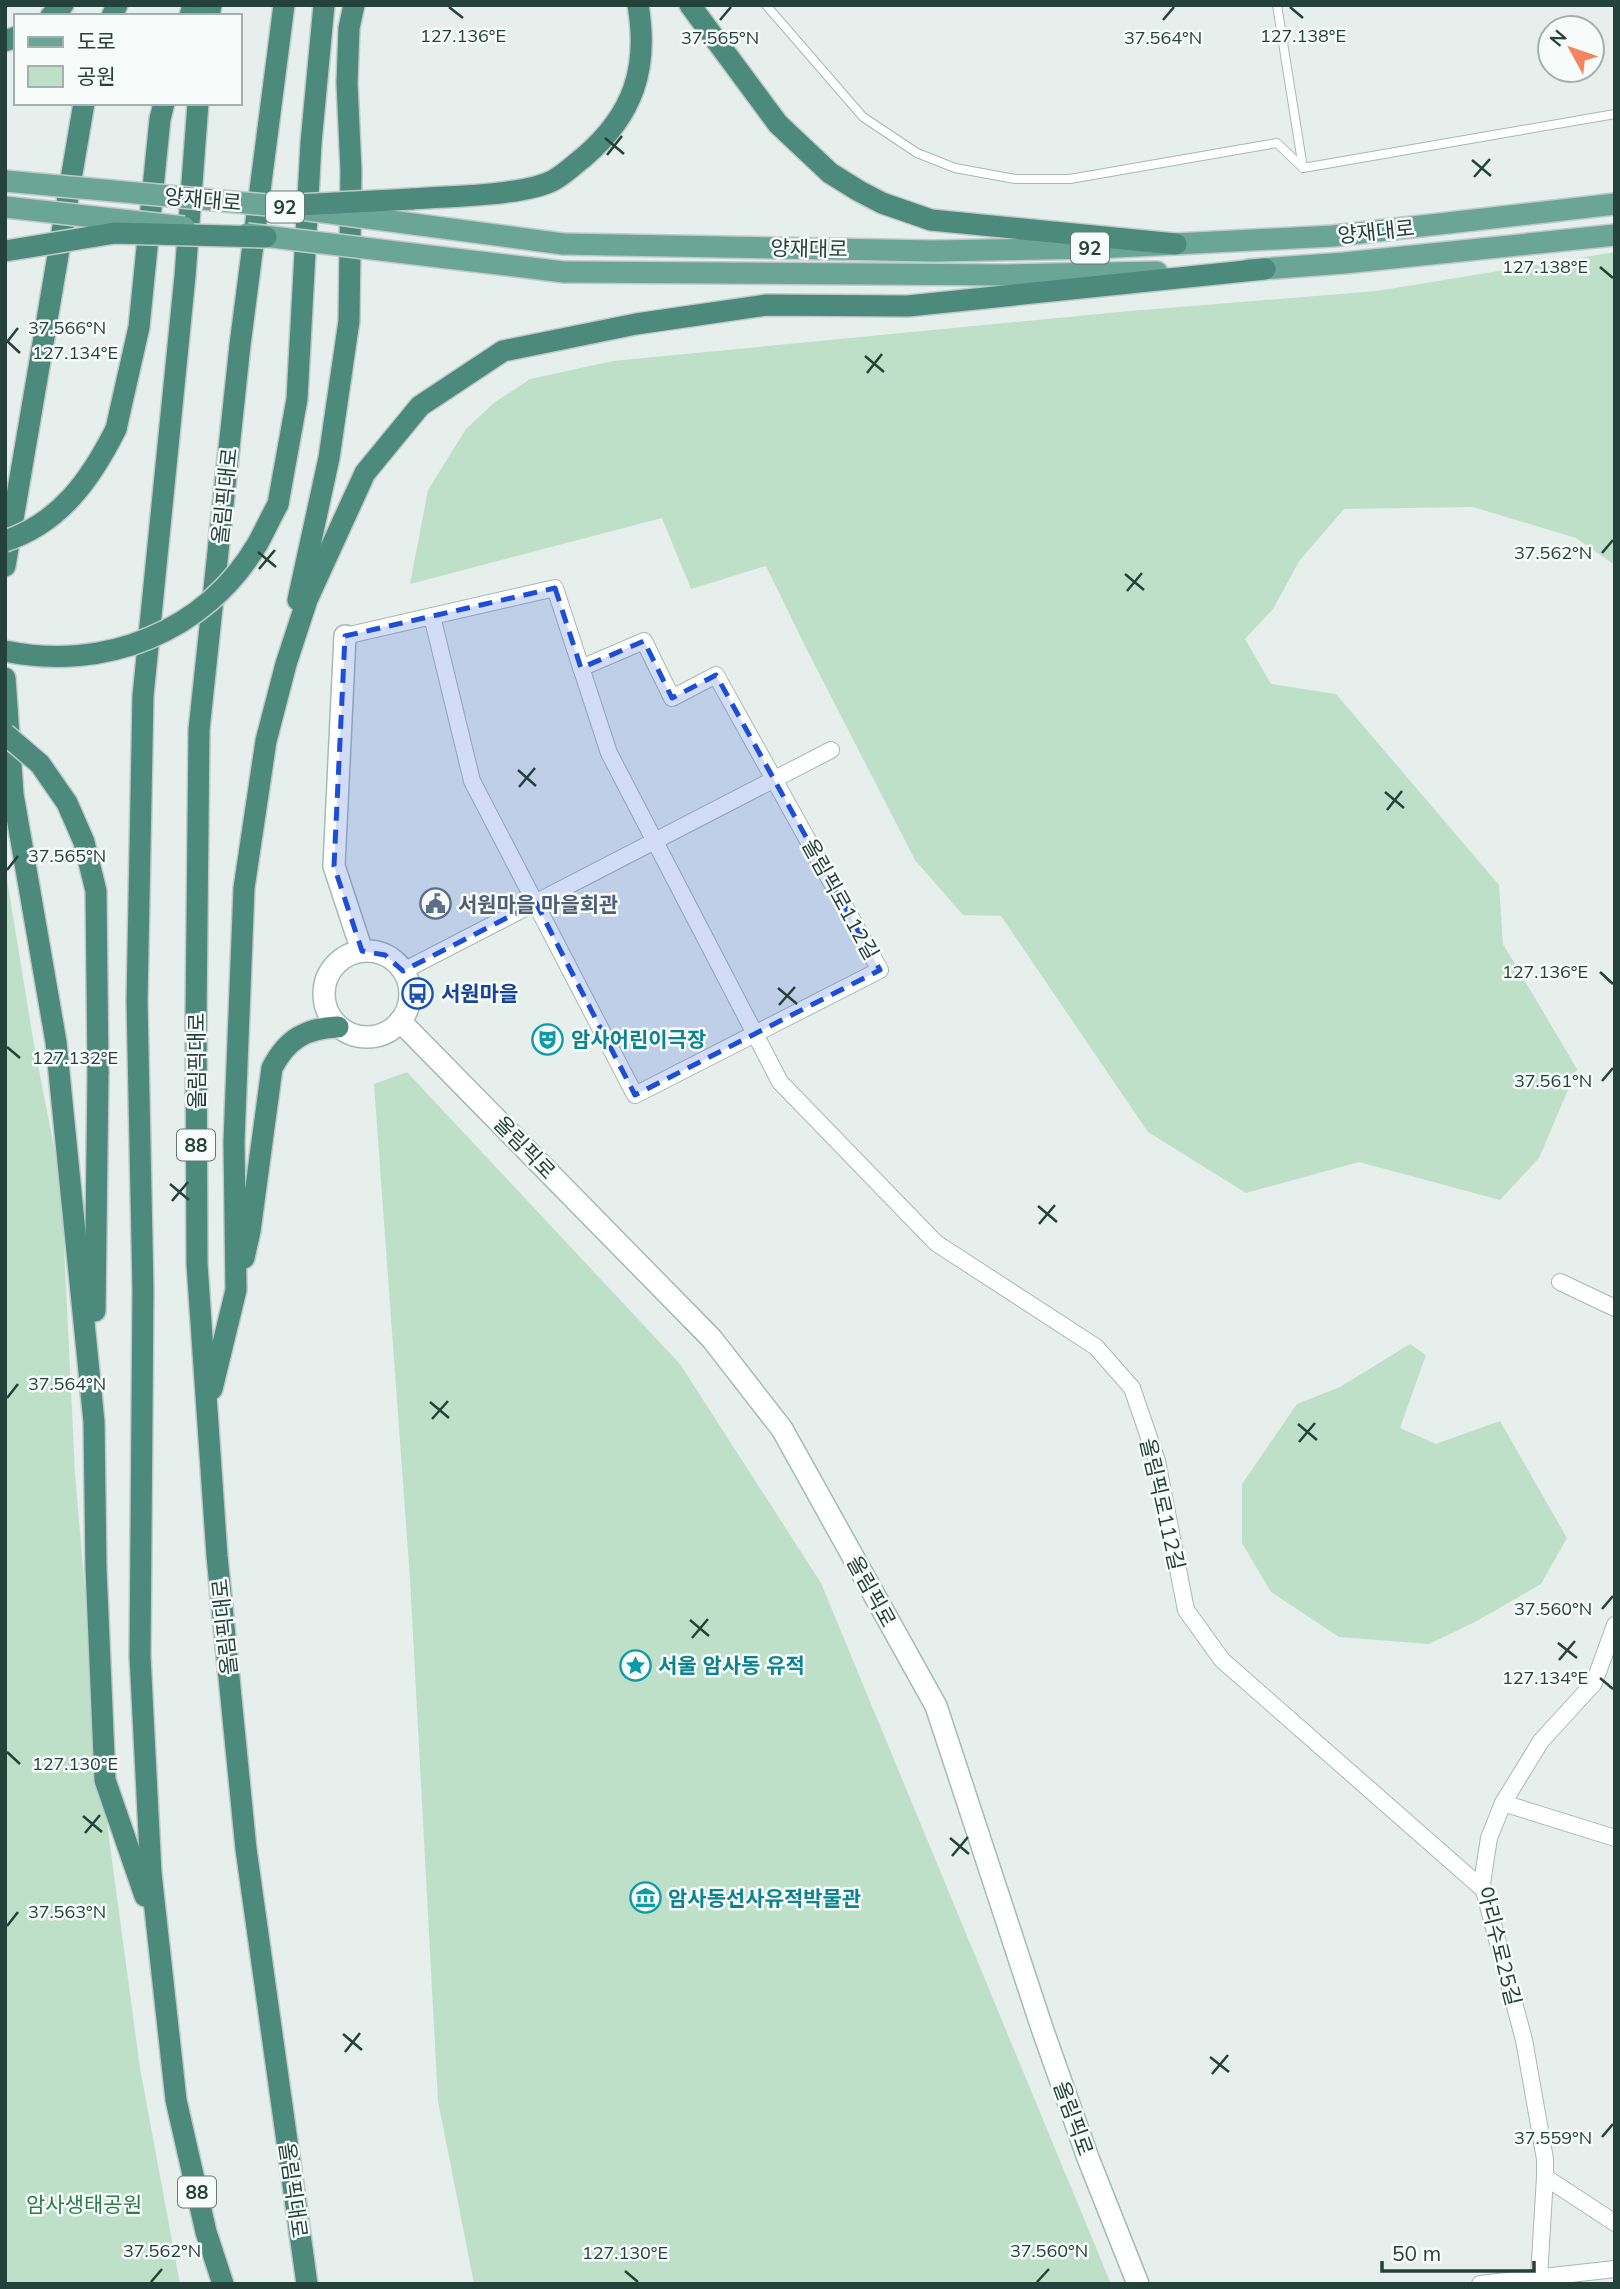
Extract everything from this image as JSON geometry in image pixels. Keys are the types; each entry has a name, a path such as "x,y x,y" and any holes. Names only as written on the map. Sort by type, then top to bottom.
{"highway":[{"name":"올림픽대로","path":"284,5 240,345 199,730 195,1017 197,1250 217,1556 246,1849 307,2284"},
{"path":"5,651 25,656 63,658 101,654 132,645 172,628 204,607 230,579 257,544 278,504 297,399 311,143 324,5"},
{"path":"286,664 329,458 349,321 351,171 347,83 349,28 354,5"},
{"path":"278,206 412,200 501,192 553,180 604,139 624,114 635,88 640,57 642,26 638,5"},
{"path":"690,5 778,124 830,173 871,197 931,220 1176,244"},
{"path":"5,566 84,105"},
{"path":"5,541 25,535 56,514 85,484 116,429 139,327 164,105"},
{"name":"88","path":"198,105 185,276 142,724 137,1000 142,1290 140,1656 151,1873 176,2100 206,2232 223,2284"},
{"path":"5,251 115,233 266,237"},
{"path":"236,1290 234,1141 244,888 266,741 286,664 307,600 365,473 420,406 503,351 636,324 766,304 908,306 1265,270"},
{"path":"5,678 13,794 56,1042 94,1422"},
{"path":"5,734 40,764 66,803 84,842 96,891 98,1072 94,1422 96,1568 105,1780 159,1935"},
{"path":"207,1408 250,1231 272,1068 281,1051 298,1037 321,1027 338,1027"}],"main road":[{"name":"양재대로","path":"5,181 278,206 563,244 934,251 1097,248 1333,236 1615,204"},
{"name":"양재대로","path":"5,207 564,272 1008,275 1265,270 1615,235"},
{"path":"345,636 334,866 362,951"},
{"path":"362,951 385,955 403,971 410,996 400,1021 390,1030 364,1037 350,1034 338,1027 325,1004 324,990 327,976 335,965 362,951"},
{"name":"올림픽로","path":"400,1021 712,1339 782,1429 936,1706 1051,2054 1088,2158 1138,2284"}],"street":[{"name":"올림픽로112길","path":"345,636 555,588 609,753 780,1082 936,1243 1096,1347 1113,1363 1132,1388 1157,1461 1186,1610 1222,1660 1484,1890"},
{"name":"올림픽로112길","path":"432,616 471,781 635,1096 880,970 716,675 672,698 644,641 581,668"},
{"path":"403,971 831,750"},
{"path":"1560,1282 1615,1308"},
{"name":"아리수로25길","path":"1539,2277 1545,2159 1524,2040 1482,1883 1489,1838 1503,1804 1541,1741 1594,1683 1615,1625"},
{"path":"1503,1804 1615,1838"},
{"path":"1545,2176 1615,2223"},
{"path":"1480,2284 1615,2269"}],"lane":[{"path":"766,5 863,117 917,153 955,168 1015,179 1070,179 1277,143 1303,168"},
{"path":"1277,5 1303,168"},
{"path":"1303,168 1615,114"}],"highlighted area":[{"path":"555,588 581,668 644,641 672,698 716,675 880,970 635,1095 536,903 403,971 385,955 362,951 334,866 345,636"}],"green space":[{"path":"1615,252 1615,565 1576,538 1473,507 1344,509 1300,560 1273,609 1245,639 1271,684 1336,694 1499,885 1503,944 1577,1069 1539,1158 1500,1200 1359,1162 1246,1193 1148,1132 1001,916 963,915 915,860 766,566 691,589 662,518 410,584 428,490 466,429 495,402 530,379 613,361 1130,311 1377,291"},
{"name":"암사생태공원","path":"5,867 34,1045 61,1182 75,1474 101,1779 140,2068 180,2284 5,2284"},
{"name":"서울 암사동 유적","path":"407,1072 680,1364 821,1583 1111,2284 474,2284 438,2101 410,1579 374,1084"},
{"path":"1410,1344 1426,1355 1400,1428 1436,1444 1500,1421 1567,1538 1541,1584 1475,1622 1429,1644 1339,1637 1271,1592 1242,1543 1242,1484 1297,1404 1340,1387"}],"place":[{"name":"서원마을 마을회관","path":"435,904"},
{"name":"서원마을","path":"418,993"},
{"name":"암사어린이극장","path":"548,1039"},
{"name":"서울 암사동 유적","path":"635,1665"},
{"name":"암사동선사유적박물관","path":"645,1898"}]}
